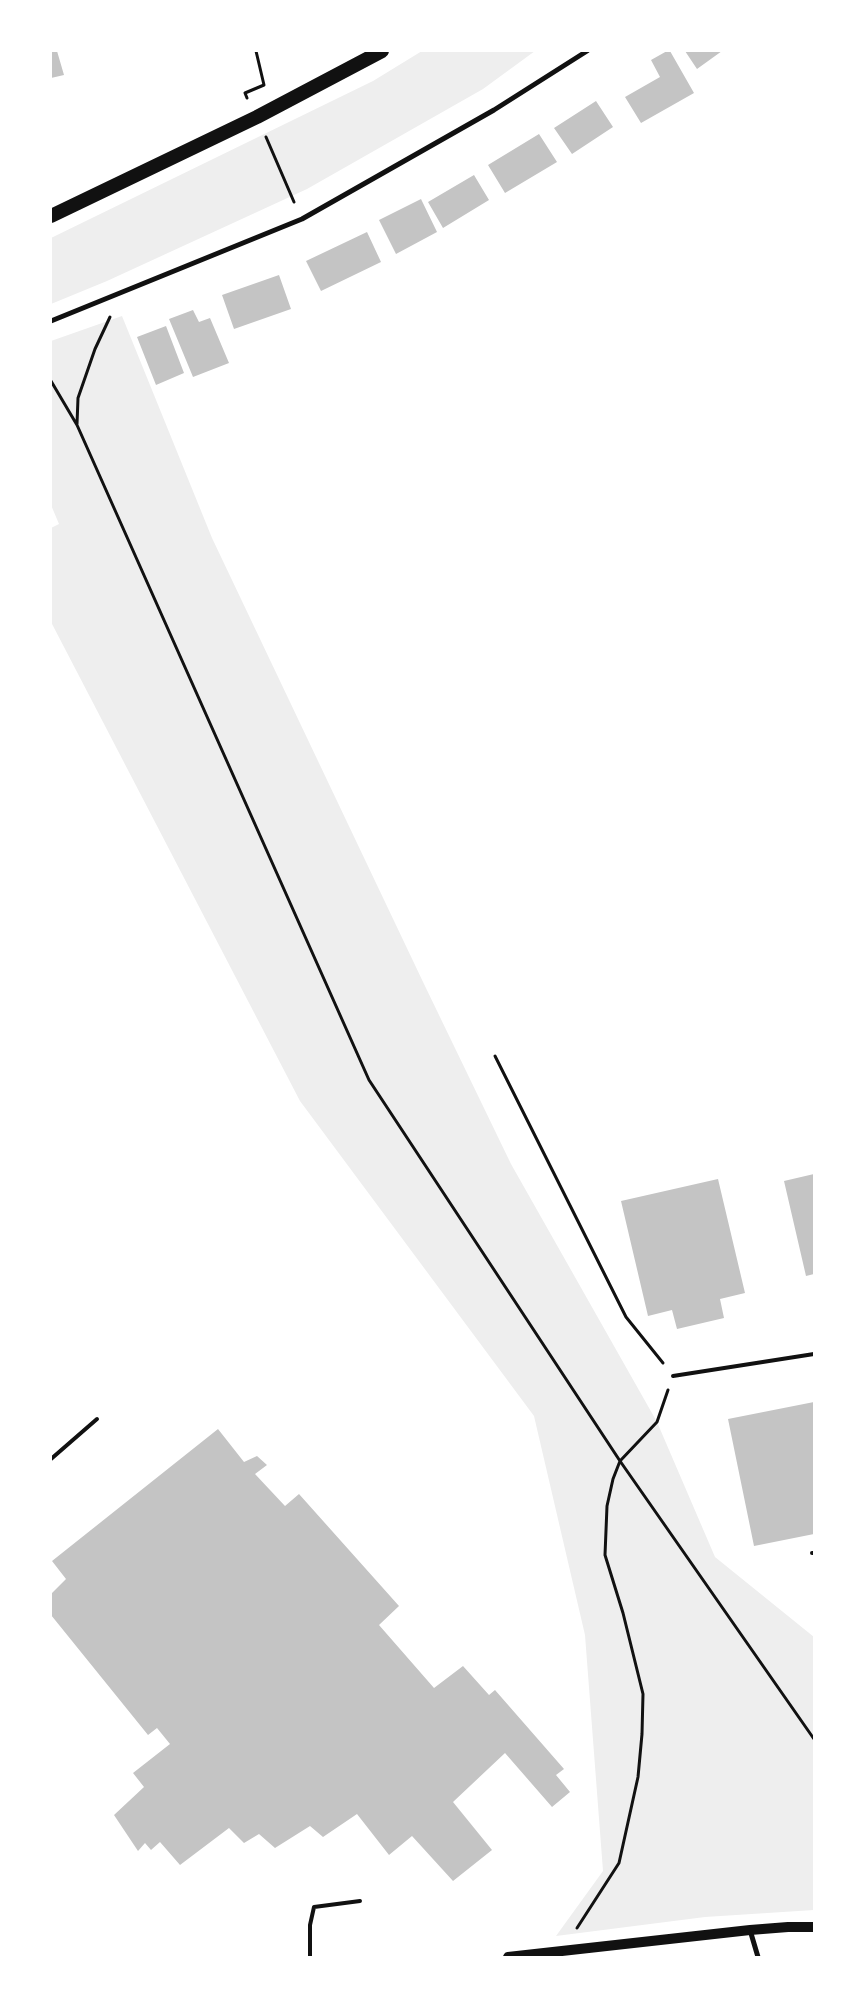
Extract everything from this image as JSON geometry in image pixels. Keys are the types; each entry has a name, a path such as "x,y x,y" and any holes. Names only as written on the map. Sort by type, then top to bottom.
{"highway":[{"path":"51,216 257,117 382,51"}],"main road":[{"path":"508,1957 750,1930 814,1927"}],"street":[{"path":"51,322 302,219 494,110 587,51"},
{"path":"750,1930 758,1957"}],"lane":[{"path":"673,1376 814,1354"},
{"path":"51,1459 97,1419"},
{"path":"310,1957 310,1924 314,1908 360,1901"}],"path":[{"path":"256,51 264,85 245,93 302,219"},
{"path":"77,425 78,398 95,349 121,292"},
{"path":"51,381 77,425 369,1080 620,1461 814,1739"},
{"path":"495,1056 626,1317 673,1376 656,1422 620,1461 613,1478 607,1506 605,1555 623,1613 643,1694 638,1777 620,1862 563,1950"}],"shaded area":[{"path":"422,51 535,51 483,89 307,189 107,281 51,304 51,238 373,81"},
{"path":"122,316 212,538 424,984 511,1164 657,1422 715,1557 814,1637 814,1910 705,1917 556,1936 603,1871 585,1635 534,1416 300,1101 51,622 51,528 59,524 51,505 51,341"}],"building":[{"path":"51,51 57,51 64,75 51,78"},
{"path":"670,51 694,93 641,123 625,97 660,77 651,60"},
{"path":"685,51 722,51 697,69"},
{"path":"596,101 613,127 572,154 554,128"},
{"path":"539,134 557,162 505,193 488,165"},
{"path":"474,175 489,200 443,228 428,202"},
{"path":"421,199 437,232 396,254 379,220"},
{"path":"367,232 381,262 321,291 306,261"},
{"path":"279,275 291,309 234,329 222,295"},
{"path":"193,310 199,322 210,318 229,363 193,377 169,319"},
{"path":"166,326 184,373 156,385 137,337"},
{"path":"814,1174 814,1274 806,1276 784,1181"},
{"path":"718,1179 745,1293 720,1299 724,1318 677,1329 672,1310 648,1316 621,1201"},
{"path":"814,1402 814,1534 754,1546 728,1419"},
{"path":"218,1429 244,1462 257,1456 267,1465 255,1474 285,1506 299,1494 399,1606 379,1625 434,1688 463,1666 489,1695 495,1690 564,1769 556,1775 570,1792 552,1807 505,1753 453,1802 492,1850 453,1881 412,1836 389,1855 357,1814 323,1837 310,1826 275,1848 259,1834 244,1843 229,1828 180,1865 160,1842 151,1850 145,1843 138,1851 114,1815 144,1787 133,1773 170,1744 157,1728 148,1735 51,1615 51,1594 66,1579 52,1561"}]}
